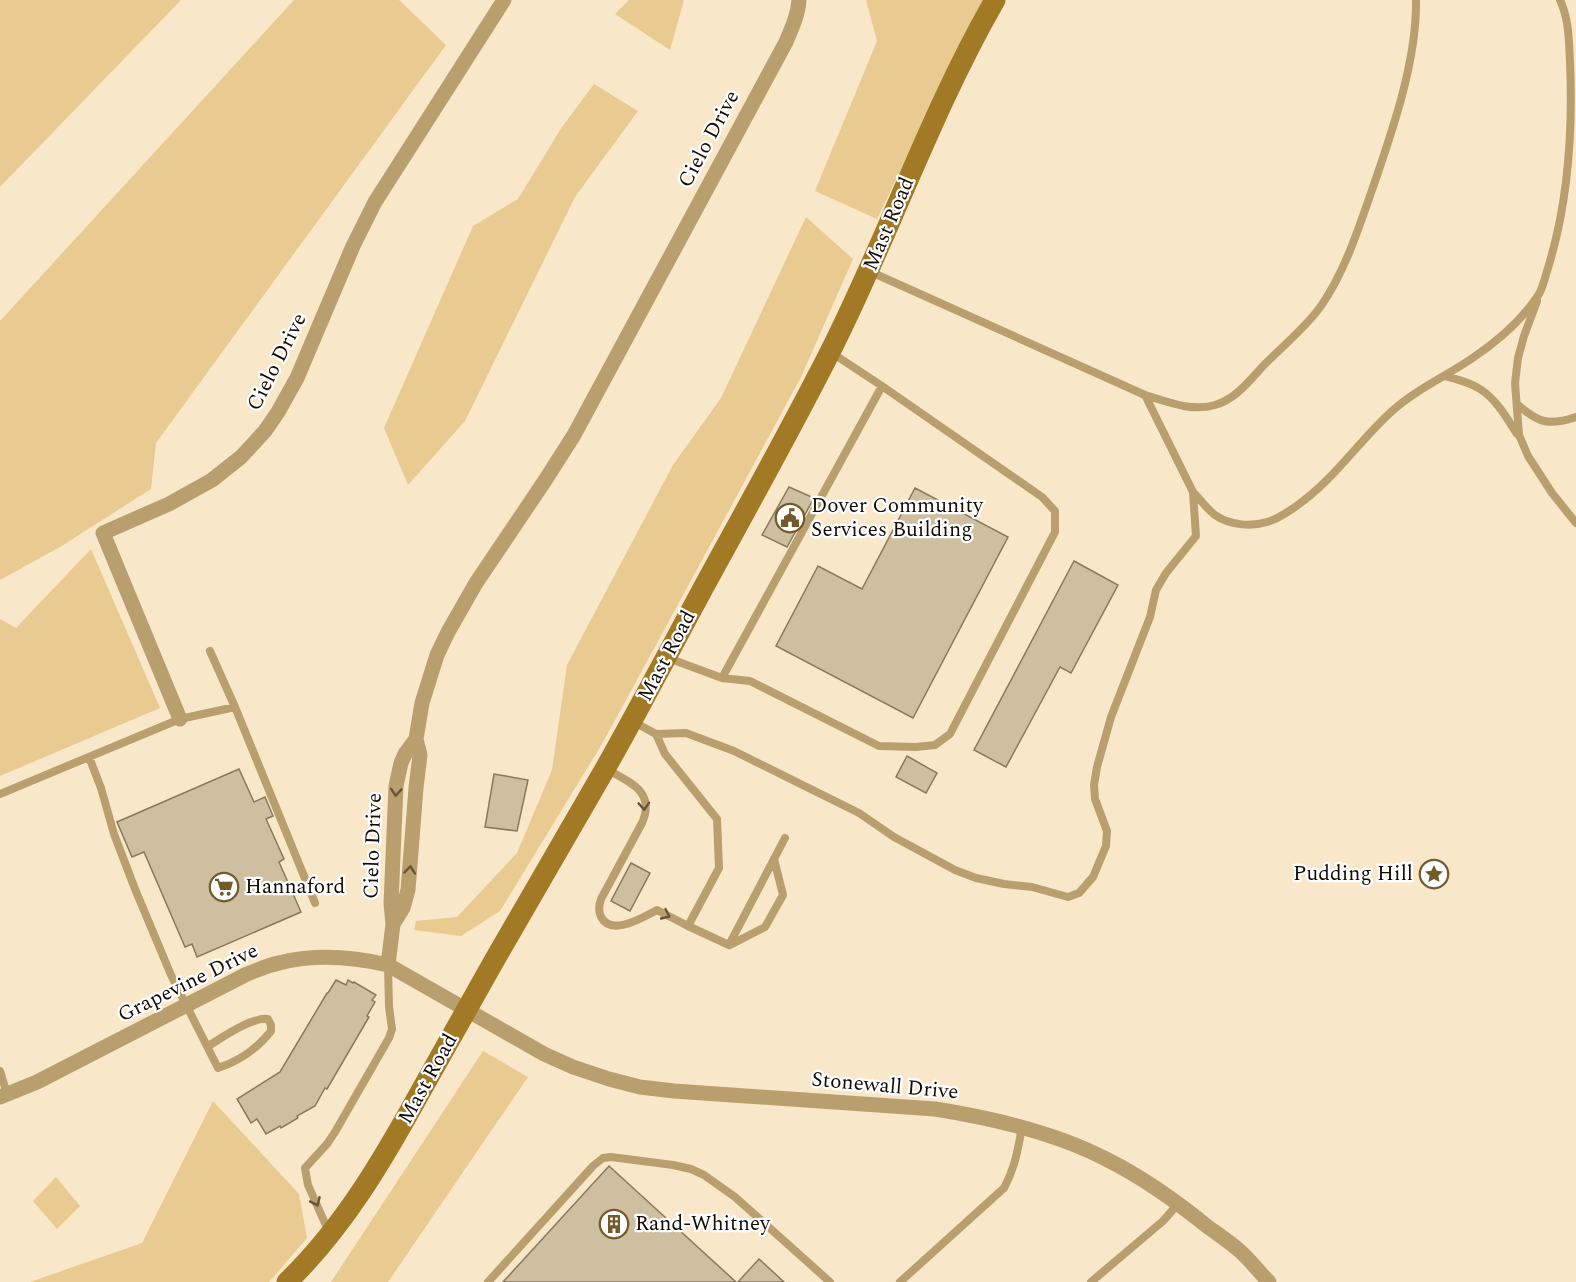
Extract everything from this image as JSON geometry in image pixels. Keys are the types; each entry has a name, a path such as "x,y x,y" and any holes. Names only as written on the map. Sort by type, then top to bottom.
{"street":[{"name":"Cielo Drive","path":"180,719 103,533 169,504 212,480 241,457 266,431 297,378 353,246 375,202 504,0"},
{"name":"Cielo Drive","path":"388,965 393,924 403,908 408,890 420,755 416,738 422,704 437,655 476,583 546,479 594,400 786,42 794,25 799,0"},
{"name":"Mast Road","path":"287,1282 308,1262 330,1235 390,1147 632,720 798,416 869,271 893,212 953,81 995,0"},
{"name":"Grapevine Drive","path":"4,1095 37,1082 247,974 279,963 317,958 369,961 388,965 466,1010"},
{"name":"Stonewall Drive","path":"466,1010 544,1054 573,1067 640,1087 731,1096 935,1109 1022,1127 1105,1158 1150,1185 1240,1251 1269,1282"}],"lane":[{"path":"869,271 1145,395 1182,406 1201,408 1218,404 1235,395 1319,308 1334,285 1351,248 1393,129 1415,33 1416,0"},
{"path":"1519,435 1515,383 1518,358 1555,245 1564,195 1570,78 1569,34 1565,10 1560,0"},
{"path":"1145,395 1193,492 1215,514 1230,523 1248,525 1266,523 1281,517 1302,502 1329,478 1407,398 1474,357 1503,335 1526,312 1540,292"},
{"path":"666,657 722,678 750,681 879,746 935,745 950,734 1055,532 1055,511 1042,497 830,352"},
{"path":"1444,376 1467,382 1482,390 1496,403 1519,435 1528,456 1552,493 1576,523"},
{"path":"722,678 882,386"},
{"path":"1517,404 1538,420 1549,423 1576,417"},
{"path":"632,720 656,734 686,733 734,752 859,813 894,837 955,870 976,878 1032,887 1068,897 1079,893 1093,877 1106,846 1107,831 1095,799 1094,784 1105,737 1150,617 1156,590 1166,573 1196,536 1193,492"},
{"path":"210,651 315,903"},
{"path":"0,794 180,719 235,707"},
{"path":"656,734 665,754 717,819 719,868 688,926"},
{"path":"89,757 119,849 171,975 218,1068 231,1064 255,1049 271,1031 271,1025 268,1019 261,1018 208,1046"},
{"path":"605,768 636,787 644,796 646,809 642,823 599,904 601,916 609,925 620,926 657,910 729,945"},
{"path":"729,945 785,838"},
{"path":"729,945 765,927 783,895 774,859"},
{"path":"330,1235 308,1185 305,1168 335,1132 389,1038 392,1029 388,965"},
{"path":"0,1071 4,1095"},
{"path":"900,1282 1004,1188 1016,1162 1022,1127"},
{"path":"488,1282 593,1166 603,1158 611,1157 673,1165 704,1175 735,1197 830,1282"},
{"path":"1091,1282 1163,1221 1178,1204"}],"shaded area":[{"path":"0,0 181,0 0,187"},
{"path":"294,0 399,0 446,45 156,443 151,489 60,547 0,580 0,321"},
{"path":"629,0 684,0 670,50 615,14"},
{"path":"866,0 983,0 877,219 815,191 877,41"},
{"path":"594,84 638,111 575,197 465,421 408,485 384,428 473,226 518,199 562,127"},
{"path":"806,217 853,259 801,377 602,744 500,911 461,936 414,930 416,921 457,917 517,853 552,770 567,665 673,465 721,398"},
{"path":"91,549 160,708 0,776 0,619 16,628"},
{"path":"483,1051 528,1077 388,1282 331,1282"},
{"path":"213,1101 299,1194 307,1238 269,1282 30,1282 142,1243"},
{"path":"56,1177 80,1206 57,1229 33,1201"}],"building":[{"name":"Dover Community Services Building","path":"789,487 814,498 787,547 762,535"},
{"path":"915,488 1008,537 913,718 776,646 818,566 862,589"},
{"path":"1074,561 1118,585 1071,673 1060,667 1006,767 974,750"},
{"path":"907,756 937,773 926,793 896,777"},
{"name":"Hannaford","path":"239,769 254,802 265,797 273,816 266,819 284,859 279,862 301,912 197,957 192,944 185,947 144,852 132,857 117,822"},
{"path":"494,774 528,780 517,831 485,827"},
{"path":"631,863 650,873 630,911 611,901"},
{"path":"336,980 346,985 348,980 354,982 376,995 372,1000 375,1002 367,1016 369,1017 315,1106 281,1128 280,1126 266,1134 257,1119 251,1123 237,1099 280,1072"},
{"name":"Rand-Whitney","path":"609,1166 736,1282 503,1282"},
{"name":"Rand-Whitney","path":"759,1259 784,1282 738,1282"}],"place":[{"name":"Dover Community Services Building","path":"790,518"},
{"name":"Pudding Hill","path":"1434,874"},
{"name":"Hannaford","path":"224,887"},
{"name":"Rand-Whitney","path":"614,1224"}]}
